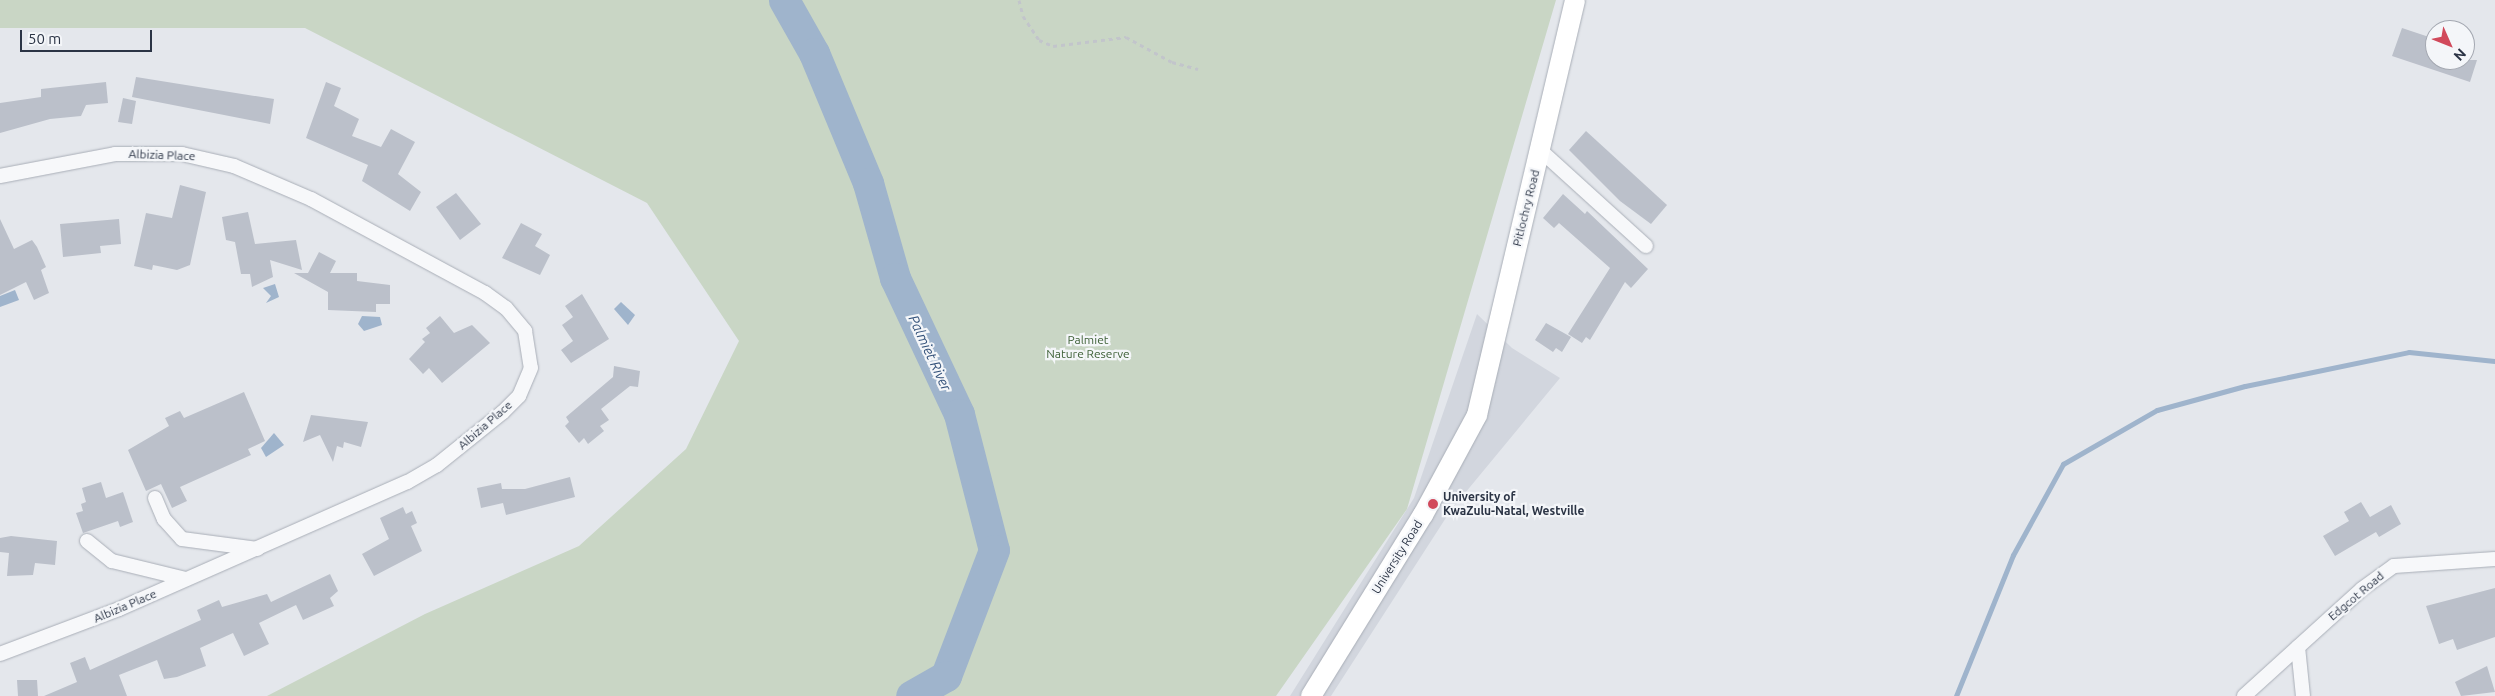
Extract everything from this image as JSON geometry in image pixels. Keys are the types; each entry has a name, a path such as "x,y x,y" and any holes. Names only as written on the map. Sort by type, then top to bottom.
{"street":[{"name":"Pitlochry Road","path":"1477,415 1575,0"},
{"path":"1540,150 1646,246"},
{"name":"Albizia Place","path":"0,176 115,154 203,156 311,199 485,293 518,320 531,347 531,368 519,396 503,412 437,465 407,482 186,580 0,654"},
{"name":"University Road","path":"1311,696 1422,515 1477,415"},
{"path":"155,498 164,519 182,539 257,549"},
{"path":"87,541 112,561 186,580"},
{"name":"Edgcot Road","path":"2244,696 2298,647 2394,566 2495,559"},
{"path":"2298,647 2304,696"}],"path":[{"path":"1019,0 1023,16 1039,40 1053,46 1126,37 1172,62 1198,69"}],"shaded area":[{"name":"University of KwaZulu-Natal, Westville","path":"1477,314 1512,348 1560,378 1451,510 1331,696 1290,696 1414,498"}],"green space":[{"name":"Palmiet Nature Reserve","path":"0,0 1556,0 1407,509 1276,696 267,696 425,614 579,546 686,449 739,341 647,203 305,28 0,28"}],"water":[{"path":"275,284 279,297 266,303 271,296 263,288"},
{"path":"15,290 19,300 0,307 0,296"},
{"path":"621,302 635,315 628,325 614,309"},
{"path":"362,316 380,317 382,325 364,331 358,324"},
{"path":"274,433 284,445 266,457 261,448"}],"building":[{"path":"2402,28 2425,36 2425,67 2392,56"},
{"path":"2434,70 2474,70 2470,82"},
{"path":"136,77 274,99 270,124 132,97"},
{"path":"106,82 108,103 86,105 81,116 50,119 0,133 0,103 41,97 41,89"},
{"path":"326,82 341,88 334,106 359,119 352,136 381,147 391,129 415,142 398,174 421,192 410,211 362,181 368,165 306,138"},
{"path":"123,98 136,101 132,124 118,122"},
{"path":"1586,131 1667,205 1651,224 1620,201 1569,150"},
{"path":"180,185 206,192 190,265 177,270 153,265 152,270 134,266 146,213 172,218"},
{"path":"456,193 481,224 460,240 436,207"},
{"path":"1563,194 1585,214 1587,211 1648,269 1631,288 1625,282 1590,340 1586,337 1582,343 1568,334 1610,268 1559,223 1554,228 1543,218"},
{"path":"248,212 255,244 296,240 302,270 270,260 273,277 252,287 250,274 241,274 235,242 226,240 222,217"},
{"path":"0,219 14,249 32,240 37,247 46,267 41,270 49,293 34,300 26,282 0,295"},
{"path":"119,219 121,244 100,246 101,253 63,257 60,224"},
{"path":"521,223 542,234 535,246 550,255 540,275 502,258"},
{"path":"319,252 336,261 330,273 357,273 357,281 390,285 390,304 376,304 376,312 328,310 328,292 294,273 308,273"},
{"path":"582,294 609,339 571,363 561,350 573,341 562,325 573,317 565,306"},
{"path":"440,316 454,333 472,325 490,343 442,383 429,368 423,374 409,359 425,342 422,339 430,333 426,328"},
{"path":"1546,323 1571,337 1562,352 1556,348 1553,352 1535,340"},
{"path":"614,366 640,371 638,387 630,386 601,409 609,420 600,426 604,431 588,444 584,438 579,443 565,426 569,422 566,417 613,377"},
{"path":"244,392 265,441 248,449 251,455 180,487 187,501 172,508 161,484 146,491 128,450 169,426 165,418 180,411 184,418"},
{"path":"311,415 368,422 361,447 344,442 343,448 337,446 333,462 320,435 303,442"},
{"path":"570,477 575,497 506,515 503,503 481,508 477,488 501,483 502,489 525,489"},
{"path":"101,482 106,498 123,492 133,522 120,527 118,521 83,533 76,513 83,511 81,504 86,502 82,488"},
{"path":"2361,502 2370,517 2391,505 2401,524 2379,537 2376,532 2335,556 2323,536 2349,521 2344,512"},
{"path":"403,507 406,514 412,511 417,523 411,526 422,551 374,576 362,554 389,539 380,518"},
{"path":"11,536 57,541 55,565 35,563 33,575 7,576 9,553 0,552 0,538"},
{"path":"330,574 338,591 330,598 334,606 303,620 296,605 259,623 269,644 244,656 233,633 200,648 206,666 177,677 164,679 157,660 119,675 127,696 44,696 77,682 70,663 85,657 90,670 201,620 197,610 219,600 222,607 267,594 271,602"},
{"path":"2495,588 2495,637 2457,650 2453,639 2439,644 2426,606"},
{"path":"2487,666 2495,692 2461,696 2455,682"},
{"path":"17,680 37,680 38,696 18,696"}],"waterway":[{"name":"Palmiet River","path":"784,0 814,53 868,183 895,278 959,414 994,550 946,676 911,696"},
{"path":"1956,696 2013,555 2063,464 2157,410 2245,386 2409,352 2495,361"}],"place":[{"name":"University of KwaZulu-Natal, Westville","path":"1433,504"}]}
